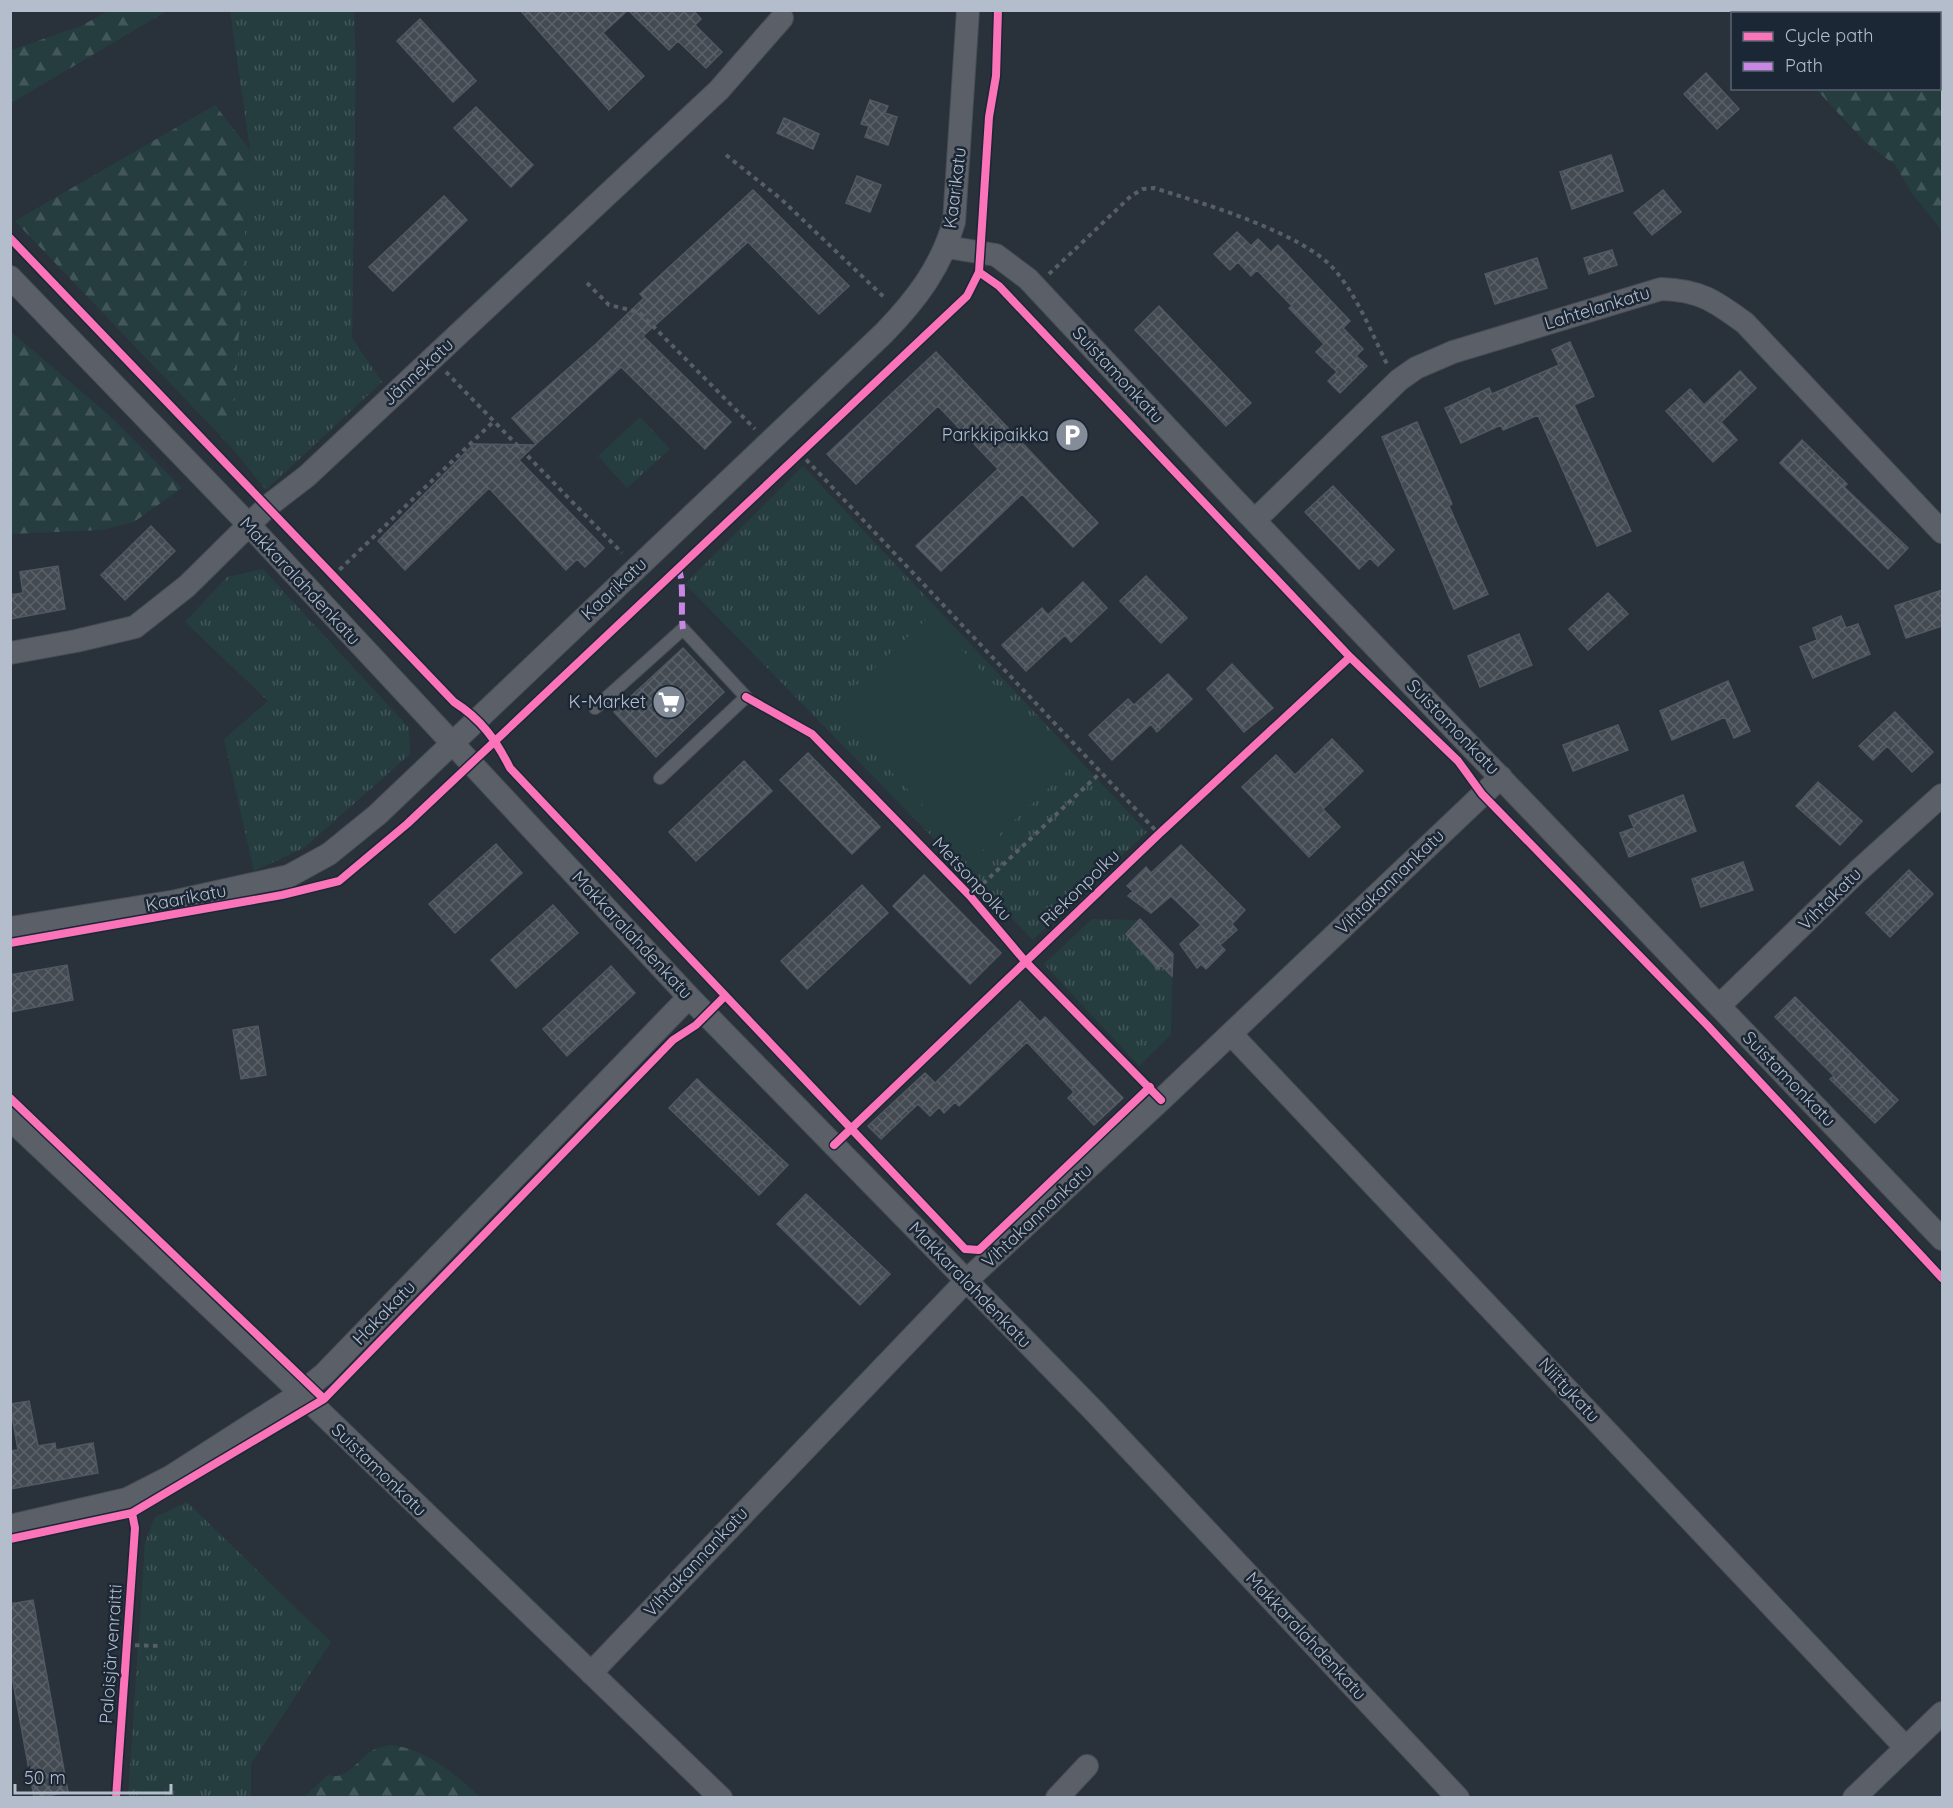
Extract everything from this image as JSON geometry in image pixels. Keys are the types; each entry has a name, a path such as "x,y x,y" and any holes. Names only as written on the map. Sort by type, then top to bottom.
{"street":[{"name":"Kaarikatu","path":"10,928 176,901 289,876 309,866 346,841 769,442 902,314 932,276 947,247 957,205 968,10"},
{"name":"Jännekatu","path":"10,653 135,627 187,586 249,525 307,476 719,90 782,18"},
{"name":"Suistamonkatu","path":"947,247 996,255 1016,267 1942,1239"},
{"name":"Makkaralahdenkatu","path":"10,277 249,525 689,997 1095,1412 1458,1797"},
{"name":"Lahtelankatu","path":"1255,520 1399,380 1416,368 1453,352 1661,289 1697,292 1710,297 1746,323 1942,532"},
{"name":"Vihtakannankatu","path":"591,1673 966,1281 1231,1034 1501,777"},
{"name":"Vihtakatu","path":"1719,1006 1857,872 1942,795"},
{"name":"Hakakatu","path":"10,1526 127,1499 170,1477 301,1393 324,1374 689,997"},
{"name":"Niittykatu","path":"1231,1034 1906,1748"},
{"name":"Suistamonkatu","path":"10,1119 301,1393 721,1797"},
{"path":"1854,1797 1942,1713"},
{"path":"1057,1797 1087,1766"}],"lane":[{"path":"595,708 683,629 746,698 660,778"}],"path":[{"path":"726,155 782,199 902,314"},
{"path":"1036,287 1131,196 1143,189 1154,188 1280,234 1324,259 1349,289 1389,368 1399,380"},
{"path":"587,283 609,305 639,312 769,442"},
{"path":"432,359 637,568"},
{"path":"333,576 494,421"},
{"path":"791,461 808,445"},
{"path":"800,453 1159,834"},
{"path":"326,569 340,583"},
{"path":"970,896 1101,772"},
{"path":"1151,842 1168,826"},
{"path":"126,1645 162,1646"}],"green space":[{"path":"108,11 167,11 11,103 11,50 81,26"},
{"path":"230,11 354,11 356,63 352,338 382,382 266,490 232,448 250,150"},
{"path":"1747,11 1942,11 1942,231 1911,192 1895,165 1865,142 1817,90 1941,90 1941,12"},
{"path":"215,105 250,150 232,448 15,221"},
{"path":"10,331 109,415 182,488 134,522 101,530 11,534"},
{"path":"640,417 670,449 627,488 598,456"},
{"path":"803,466 1147,832 1033,940 685,584"},
{"path":"263,569 409,728 410,754 304,848 254,871 224,739 268,701 185,622 227,577"},
{"path":"930,616 1071,767 973,859 832,708"},
{"path":"1092,919 1142,920 1173,954 1171,1035 1139,1066 1044,964"},
{"path":"187,1502 331,1642 251,1764 251,1797 128,1797 145,1542 155,1517"},
{"path":"389,1745 427,1756 450,1771 480,1797 304,1797 328,1775 346,1773 372,1751"}],"building":[{"path":"520,10 628,10 603,33 644,76 609,110"},
{"path":"628,10 693,10 701,19 695,25 722,52 706,68 678,41 669,50"},
{"path":"420,19 476,81 453,102 397,41"},
{"path":"1706,73 1739,109 1717,129 1684,94"},
{"path":"870,100 888,106 885,113 897,117 888,145 865,137 869,126 861,124"},
{"path":"476,107 533,165 511,187 454,128"},
{"path":"784,118 819,134 813,149 777,133"},
{"path":"1611,155 1623,191 1572,209 1560,172"},
{"path":"857,176 881,185 870,212 846,203"},
{"path":"753,190 849,286 819,314 748,242 643,336 731,422 705,449 621,367 536,444 512,418 596,344 644,298 640,294"},
{"path":"1663,190 1681,212 1652,235 1634,213"},
{"path":"444,196 467,220 393,291 369,267"},
{"path":"1237,232 1251,246 1258,239 1271,252 1278,245 1350,321 1343,328 1363,349 1356,356 1367,366 1340,393 1328,381 1337,372 1316,352 1324,344 1289,308 1292,306 1257,270 1251,276 1238,262 1230,270 1214,254"},
{"path":"1612,250 1617,265 1589,274 1584,258"},
{"path":"1537,258 1547,288 1495,304 1485,274"},
{"path":"1159,306 1251,403 1226,426 1135,330"},
{"path":"1570,342 1594,396 1574,405 1631,531 1597,546 1538,415 1503,430 1501,425 1461,443 1445,408 1489,388 1492,394 1559,365 1552,350"},
{"path":"936,352 1098,523 1073,547 1022,494 941,571 916,546 998,469 938,406 856,484 827,454"},
{"path":"1740,371 1756,388 1721,422 1737,440 1713,462 1666,411 1690,389 1704,405"},
{"path":"1417,422 1452,504 1449,506 1488,594 1454,609 1382,437"},
{"path":"1802,440 1847,484 1844,487 1908,548 1888,569 1780,463"},
{"path":"474,444 535,445 519,460 604,548 585,567 577,559 566,570 489,488 405,570 378,541"},
{"path":"1333,486 1394,550 1378,566 1370,558 1359,569 1305,512"},
{"path":"151,526 175,551 125,600 101,575"},
{"path":"58,566 65,609 10,619 10,595 23,593 20,572"},
{"path":"1146,576 1187,618 1161,643 1120,601"},
{"path":"1083,582 1107,608 1071,642 1065,635 1026,671 1002,645 1042,608 1048,615"},
{"path":"1942,590 1942,626 1906,638 1895,606"},
{"path":"1608,593 1628,614 1588,650 1569,629"},
{"path":"1841,616 1846,628 1858,624 1870,654 1813,678 1800,647 1817,640 1813,628"},
{"path":"1519,634 1532,665 1480,687 1468,656"},
{"name":"K-Market","path":"683,648 724,692 656,757 614,712"},
{"path":"1232,664 1273,708 1244,732 1207,689"},
{"path":"1168,674 1192,699 1157,732 1151,724 1112,760 1089,735 1128,699 1134,705"},
{"path":"1728,681 1750,731 1734,738 1725,717 1672,740 1660,711"},
{"path":"1895,712 1933,752 1912,772 1887,746 1873,760 1859,746"},
{"path":"1618,725 1628,750 1573,771 1563,745"},
{"path":"1332,739 1363,771 1323,809 1340,827 1309,857 1242,787 1276,755 1295,775"},
{"path":"808,753 880,827 852,854 780,780"},
{"path":"744,761 772,791 696,861 669,832"},
{"path":"1818,782 1862,821 1840,845 1796,806"},
{"path":"1683,795 1696,831 1629,857 1620,833 1634,828 1629,816"},
{"path":"496,844 522,873 455,933 429,904"},
{"path":"1181,845 1245,910 1232,924 1237,930 1220,945 1225,950 1206,969 1201,964 1197,968 1180,944 1201,925 1171,896 1151,913 1128,896 1133,891 1127,886 1146,867 1151,873"},
{"path":"1743,862 1753,890 1701,907 1692,879"},
{"path":"1909,870 1933,894 1890,937 1866,913"},
{"path":"924,875 1001,953 970,984 893,906"},
{"path":"862,885 888,913 807,989 781,961"},
{"path":"553,905 578,933 516,988 491,960"},
{"path":"1140,919 1173,954 1172,976 1161,965 1158,969 1126,934"},
{"path":"67,965 73,1000 10,1012 10,975"},
{"path":"611,966 635,993 567,1056 543,1029"},
{"path":"1795,997 1898,1100 1875,1123 1830,1079 1834,1076 1775,1017"},
{"path":"1020,1001 1040,1022 1045,1017 1123,1098 1094,1125 1068,1098 1074,1092 1027,1042 959,1106 955,1102 944,1113 939,1107 930,1116 918,1104 881,1139 868,1126 925,1073 935,1083"},
{"path":"258,1026 266,1075 241,1079 233,1030"},
{"path":"697,1079 788,1165 759,1195 669,1108"},
{"path":"806,1194 890,1274 860,1305 777,1224"},
{"path":"29,1401 38,1446 55,1443 56,1450 93,1443 98,1473 10,1489 10,1451 18,1450 10,1404"},
{"path":"33,1600 68,1792 42,1797 34,1797 10,1666 10,1604"}],"marked path":[{"path":"678,567 681,580 683,629"}],"cycle path":[{"path":"10,943 282,895 339,881 407,824 967,296 979,272 989,117 996,76 998,10"},
{"path":"10,238 454,702 480,723 493,739 510,768 965,1249 979,1250 1150,1087"},
{"path":"979,272 999,286 1350,657 1458,761 1482,794 1707,1025 1942,1278"},
{"name":"Riekonpolku","path":"834,1145 1159,834 1350,657"},
{"name":"Metsonpolku","path":"746,697 812,734 970,896 1025,961 1161,1100"},
{"path":"10,1539 132,1513 324,1399 673,1040 696,1025 725,996"},
{"path":"10,1098 324,1399"},
{"name":"Paloisjärvenraitti","path":"116,1798 135,1528 132,1513"}],"place":[{"name":"Parkkipaikka","path":"1072,435"},
{"name":"K-Market","path":"669,702"}]}
